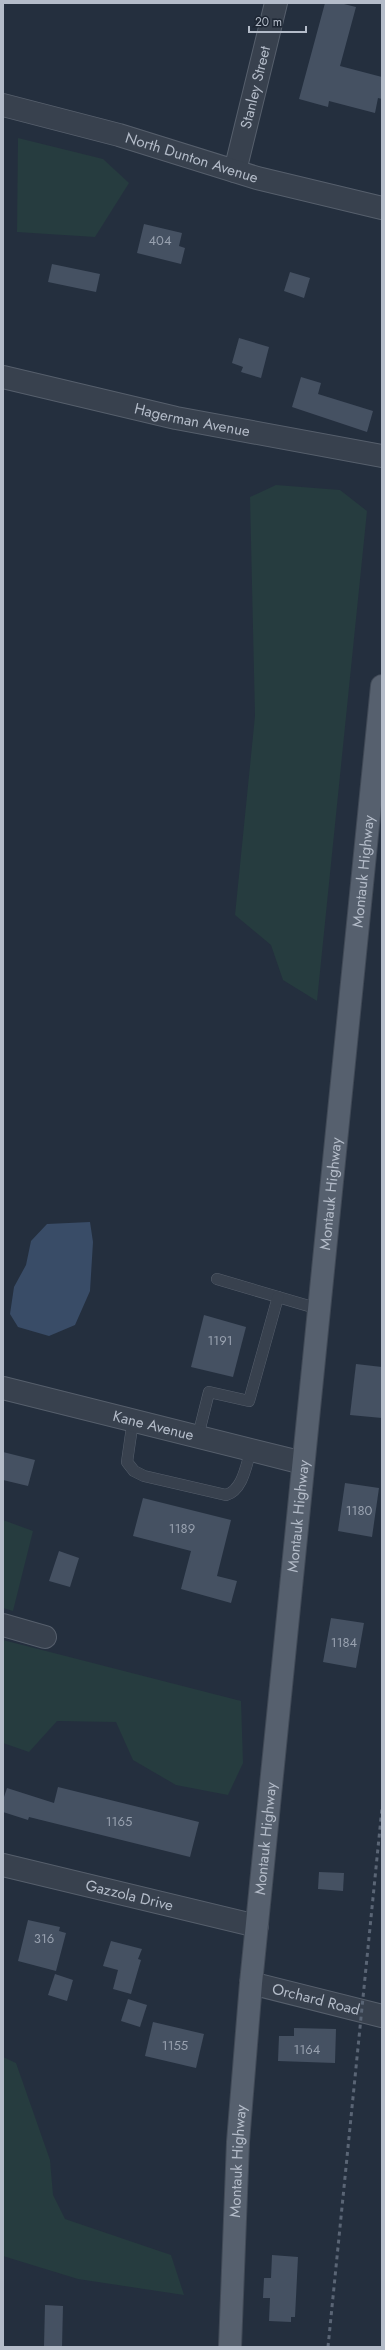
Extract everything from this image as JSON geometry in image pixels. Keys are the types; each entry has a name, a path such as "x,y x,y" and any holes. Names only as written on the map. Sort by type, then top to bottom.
{"main road":[{"name":"Montauk Highway","path":"230,2347 238,2142 251,1983 382,686"}],"street":[{"name":"Stanley Street","path":"235,171 276,3"},
{"name":"North Dunton Avenue","path":"3,105 119,135 235,171 382,208"},
{"name":"Hagerman Avenue","path":"3,377 176,418 382,456"},
{"name":"Kane Avenue","path":"3,1388 303,1462"},
{"path":"3,1626 45,1636"},
{"name":"Gazzola Drive","path":"3,1865 257,1926"},
{"name":"Orchard Road","path":"251,1983 382,2016"}],"lane":[{"path":"217,1279 278,1298 319,1308"},
{"path":"198,1436 209,1392 249,1401 278,1298"},
{"path":"133,1420 127,1462 134,1471 144,1476 226,1495 233,1493 239,1486 251,1450"}],"green space":[{"path":"18,138 103,159 129,183 95,237 17,232"},
{"path":"276,485 340,490 367,511 317,1001 283,980 271,945 235,915 255,716 250,497"},
{"path":"3,1520 33,1531 13,1611 3,1608"},
{"path":"3,1640 241,1701 243,1763 228,1795 176,1785 133,1760 116,1722 57,1721 29,1752 3,1743"},
{"path":"3,2057 16,2063 50,2160 53,2195 65,2219 171,2255 184,2295 78,2279 3,2256"}],"water":[{"path":"90,1222 93,1242 90,1291 75,1325 49,1336 18,1327 10,1314 14,1287 26,1265 31,1241 47,1224"}],"building":[{"path":"325,3 340,3 356,7 340,66 382,77 382,99 378,98 375,113 329,101 328,107 299,99"},
{"path":"144,224 182,233 179,246 185,248 181,264 137,253"},
{"path":"52,264 100,274 96,292 48,282"},
{"path":"290,272 310,278 304,298 284,291"},
{"path":"239,338 269,347 261,378 241,372 243,367 232,363"},
{"path":"301,377 321,383 318,394 373,411 367,432 292,407"},
{"path":"204,1315 246,1327 233,1377 191,1367"},
{"path":"356,1364 382,1367 382,1418 350,1415"},
{"path":"3,1452 35,1460 28,1486 3,1480"},
{"path":"345,1483 379,1488 372,1537 338,1531"},
{"path":"143,1498 231,1520 217,1576 237,1581 231,1603 181,1589 191,1551 133,1536"},
{"path":"59,1551 79,1558 70,1587 49,1581"},
{"path":"331,1618 364,1623 356,1668 323,1662"},
{"path":"58,1787 199,1822 190,1857 29,1817 28,1820 3,1812 3,1800 7,1788 54,1803"},
{"path":"319,1872 344,1873 343,1891 318,1889"},
{"path":"28,1920 60,1927 59,1931 66,1933 56,1971 18,1961"},
{"path":"111,1941 142,1949 138,1959 141,1960 131,1994 113,1989 118,1970 103,1966"},
{"path":"55,1974 73,1980 67,2001 48,1995"},
{"path":"128,1999 147,2005 140,2027 121,2021"},
{"path":"153,2022 204,2034 196,2068 145,2056"},
{"path":"294,2028 336,2029 335,2063 278,2061 279,2036 294,2036"},
{"path":"272,2255 298,2257 295,2317 291,2317 291,2322 269,2321 270,2298 263,2298 264,2278 271,2278"},
{"path":"45,2305 63,2306 62,2347 44,2347"}],"railway":[{"path":"328,2347 382,1808"}]}
